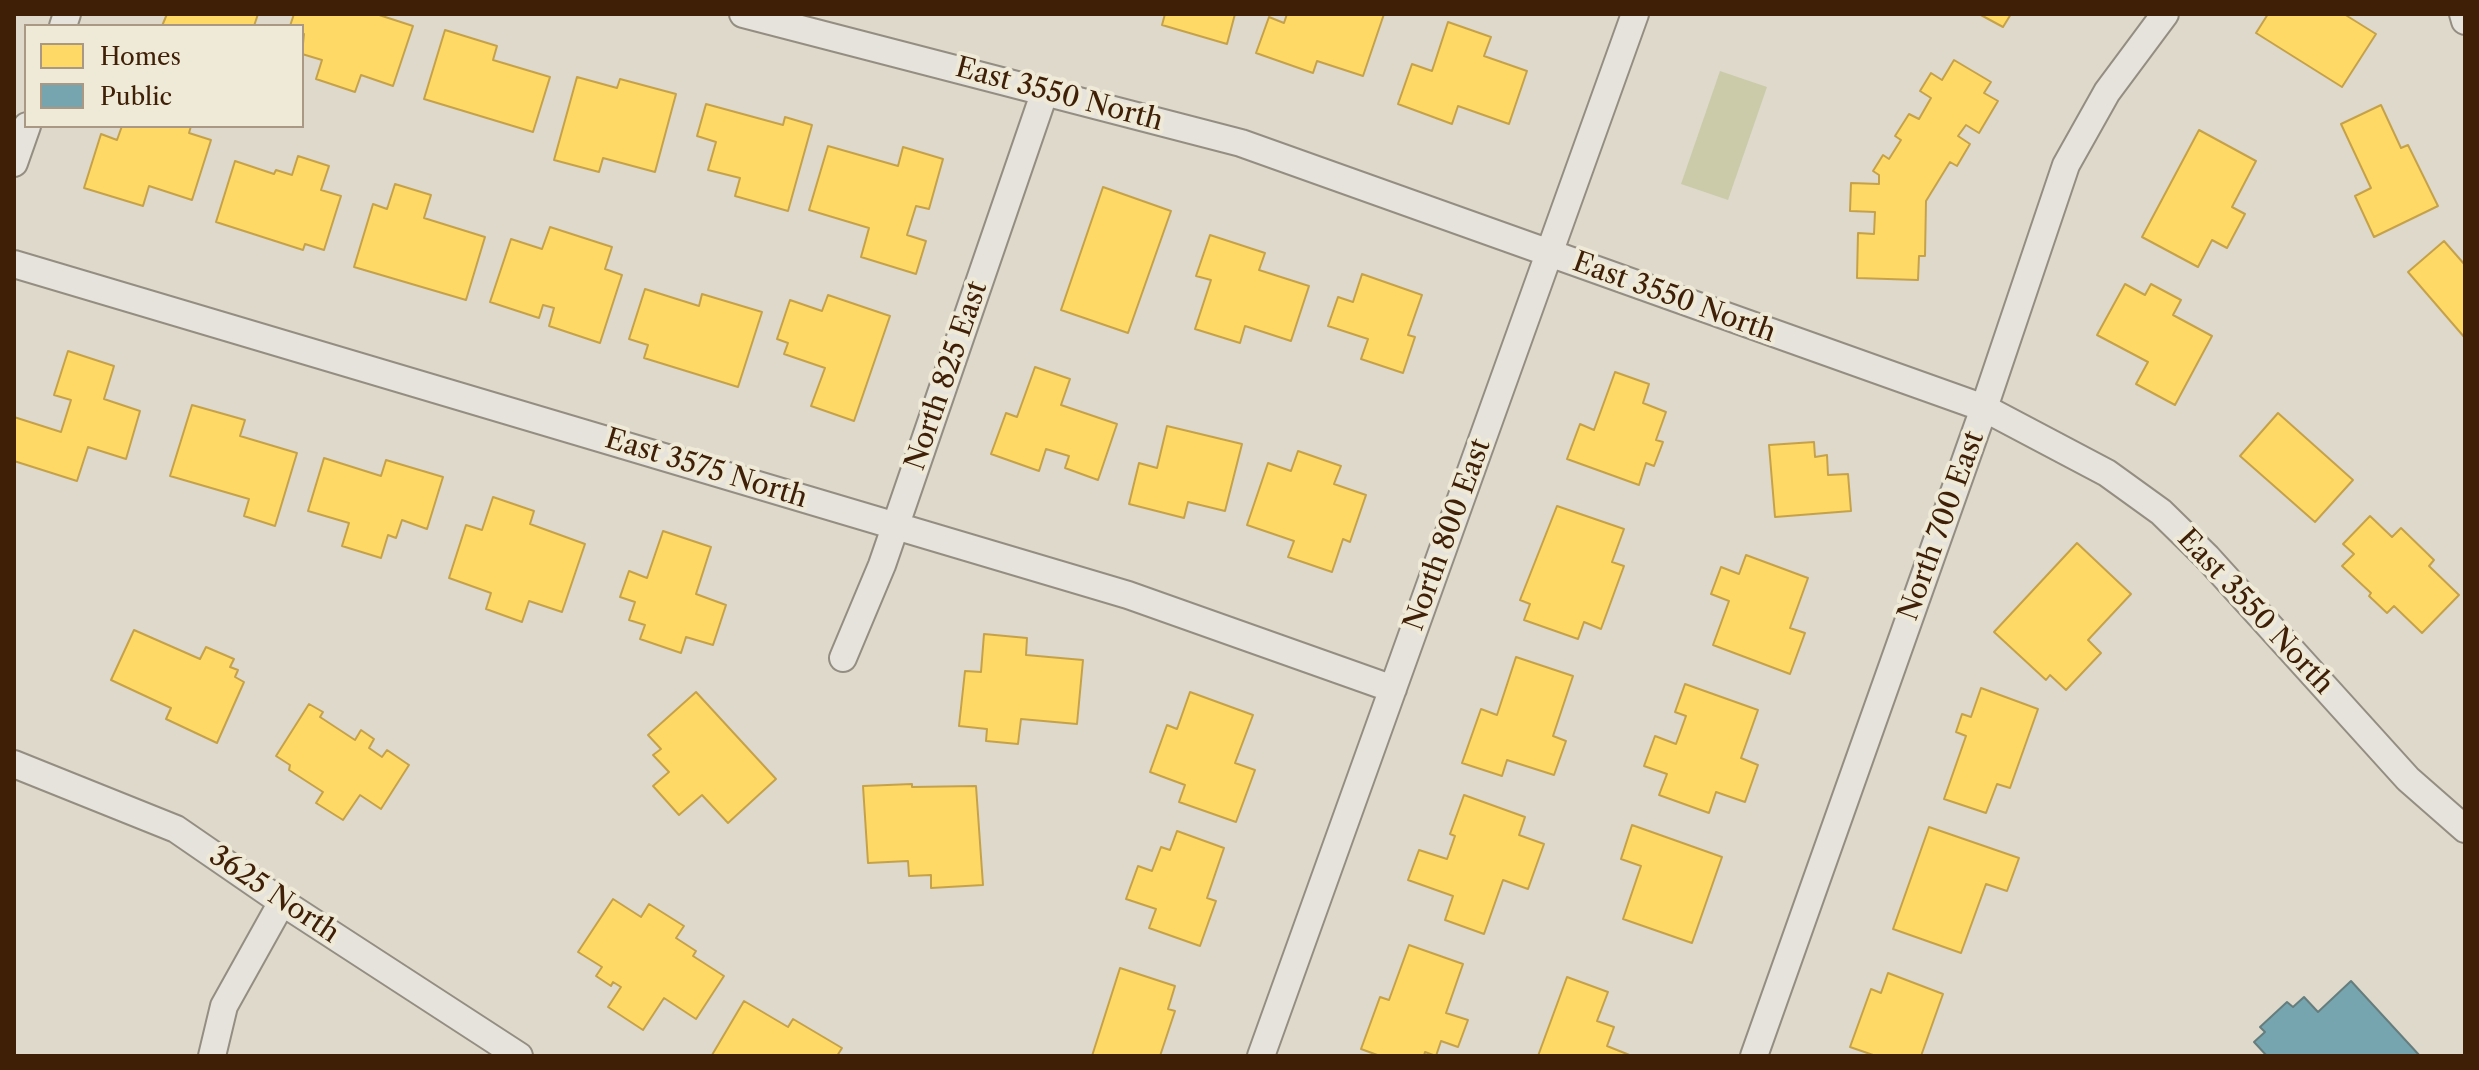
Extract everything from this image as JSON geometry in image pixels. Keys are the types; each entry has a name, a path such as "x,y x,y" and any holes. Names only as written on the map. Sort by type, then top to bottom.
{"street":[{"name":"East 3550 North","path":"743,14 1241,143 1984,408 2107,473 2161,512 2207,557 2408,779 2465,829"},
{"name":"North 800 East","path":"1261,1056 1635,14"},
{"name":"North 700 East","path":"1754,1056 1984,408 2066,165 2107,92 2165,14"},
{"path":"2463,14 2465,21"},
{"name":"North 825 East","path":"843,658 882,565 1045,91"},
{"path":"14,163 26,128"},
{"name":"East 3575 North","path":"14,264 1128,595 1393,689"},
{"name":"3625 North","path":"14,764 176,829 519,1056"},
{"path":"212,1056 224,1006 282,902"}],"green space":[{"path":"1720,71 1767,87 1728,200 1681,184"}],"building: Homes":[{"path":"167,14 258,14 255,24 163,24"},
{"path":"294,14 376,14 413,26 393,86 361,75 355,92 316,79 322,60 304,55 304,24 291,24"},
{"path":"1165,14 1235,14 1227,44 1162,25"},
{"path":"1287,14 1384,14 1363,76 1317,61 1313,73 1256,53 1269,17 1284,23"},
{"path":"1979,14 2011,14 2003,27"},
{"path":"2268,14 2344,14 2376,34 2342,87 2256,33"},
{"path":"1448,22 1491,37 1484,56 1527,71 1509,124 1458,106 1452,124 1398,104 1412,64 1432,71"},
{"path":"445,30 497,46 493,60 550,77 533,132 424,99"},
{"path":"1954,60 1991,82 1984,93 1998,101 1979,133 1966,125 1958,136 1970,144 1957,166 1950,162 1926,201 1925,256 1919,256 1918,280 1857,278 1858,233 1874,234 1875,212 1850,211 1851,183 1879,184 1879,175 1873,171 1883,155 1889,159 1901,140 1895,136 1909,114 1919,119 1931,98 1920,91 1931,73 1942,80"},
{"path":"577,77 617,88 620,79 676,94 655,172 603,158 599,172 554,160"},
{"path":"706,104 783,125 785,117 812,125 788,211 735,196 740,178 708,170 716,142 697,136"},
{"path":"2381,105 2401,148 2408,145 2438,206 2374,237 2355,196 2371,188 2341,124"},
{"path":"121,128 190,128 189,133 211,140 192,200 149,186 143,206 84,188 101,134 117,140"},
{"path":"2199,130 2256,161 2232,207 2245,214 2227,248 2212,240 2198,267 2142,237"},
{"path":"828,146 898,166 903,147 943,159 929,209 916,206 907,235 926,241 916,274 861,257 869,228 809,210"},
{"path":"298,156 329,166 321,190 341,196 324,250 305,244 303,250 216,222 235,161 274,174 276,170 292,175"},
{"path":"395,184 431,195 424,218 485,237 466,300 354,267 373,204 387,209"},
{"path":"1103,187 1171,211 1128,333 1061,310"},
{"path":"550,227 612,247 605,269 622,275 600,343 549,326 554,308 543,305 539,318 490,302 511,239 542,249"},
{"path":"1210,235 1265,253 1259,270 1309,286 1291,341 1245,326 1240,343 1195,329 1211,280 1196,276"},
{"path":"2444,241 2465,265 2465,338 2408,272"},
{"path":"1362,274 1422,295 1408,335 1415,337 1403,373 1361,359 1368,339 1328,326 1338,297 1353,302"},
{"path":"2125,284 2145,295 2151,284 2181,300 2173,315 2212,336 2175,405 2136,384 2148,362 2097,335"},
{"path":"645,289 699,306 702,294 762,312 738,387 644,358 648,345 629,339"},
{"path":"828,295 890,316 854,421 811,406 825,368 784,354 788,343 777,339 790,300 822,311"},
{"path":"68,351 114,366 104,399 140,411 126,459 88,447 77,481 14,461 14,417 61,432 71,400 54,395"},
{"path":"1035,367 1070,379 1061,405 1117,424 1098,480 1065,468 1069,456 1046,449 1039,471 991,454 1006,413 1017,417"},
{"path":"1615,372 1649,384 1643,403 1666,412 1656,440 1663,442 1654,466 1646,463 1639,485 1567,459 1580,424 1594,430"},
{"path":"192,405 245,420 240,436 297,453 275,526 244,516 249,499 170,476"},
{"path":"2278,413 2353,480 2315,522 2240,456"},
{"path":"1167,426 1242,444 1225,511 1188,502 1184,518 1129,504 1139,463 1157,468"},
{"path":"1814,442 1815,457 1827,455 1828,475 1848,474 1851,511 1775,517 1769,445"},
{"path":"1298,451 1341,466 1334,484 1366,495 1350,542 1343,539 1332,572 1288,557 1294,541 1247,525 1268,463 1291,471"},
{"path":"324,458 381,476 386,460 443,477 427,529 402,520 396,538 388,535 381,558 342,546 349,523 308,511"},
{"path":"493,497 534,511 530,524 585,544 562,612 529,601 522,622 486,609 491,593 449,578 466,525 482,530"},
{"path":"1557,506 1624,529 1612,562 1624,566 1601,629 1584,622 1578,639 1524,620 1530,604 1520,600"},
{"path":"2370,516 2392,537 2401,528 2434,560 2429,566 2459,595 2422,633 2394,606 2387,613 2342,566 2354,554 2343,544"},
{"path":"663,531 711,547 696,594 726,605 713,645 686,637 681,653 640,639 645,625 629,620 635,602 620,597 629,571 647,578"},
{"path":"2077,543 2131,594 2088,640 2101,653 2066,690 2050,675 2046,680 1994,632"},
{"path":"1746,555 1808,578 1790,628 1805,633 1790,674 1713,645 1729,601 1711,594 1721,567 1739,574"},
{"path":"134,630 200,659 206,647 234,659 230,667 238,670 235,677 244,682 217,743 166,719 171,708 111,680"},
{"path":"984,634 1027,638 1026,655 1083,660 1077,724 1021,719 1018,744 986,741 987,729 959,726 965,671 981,672"},
{"path":"1516,657 1573,676 1553,736 1566,741 1554,775 1507,760 1502,776 1462,763 1481,709 1497,715"},
{"path":"1685,684 1758,710 1741,758 1758,765 1745,802 1716,792 1709,813 1659,795 1667,774 1644,766 1655,736 1676,744 1686,716 1675,712"},
{"path":"1981,688 2038,709 2010,788 1997,784 1986,813 1944,799 1966,736 1956,732 1962,714 1971,717"},
{"path":"696,692 776,779 728,823 702,795 679,815 653,786 669,772 653,755 661,749 648,735"},
{"path":"1190,692 1253,715 1235,763 1255,770 1236,822 1179,802 1185,785 1150,772 1167,725 1177,729"},
{"path":"309,704 323,712 320,717 355,740 361,730 374,739 369,748 382,757 387,750 409,765 381,809 360,795 343,820 316,803 323,792 289,770 290,765 276,756"},
{"path":"912,784 912,787 976,786 983,885 931,888 931,875 909,876 908,861 868,863 863,786"},
{"path":"1464,795 1525,817 1519,835 1544,844 1528,889 1503,880 1484,934 1445,920 1453,896 1408,880 1419,850 1447,859 1455,836 1450,834"},
{"path":"1632,825 1722,857 1692,943 1623,919 1641,866 1621,859"},
{"path":"1929,827 2019,858 2007,891 1986,884 1961,953 1893,929"},
{"path":"1177,831 1224,848 1207,898 1216,901 1200,946 1149,928 1156,909 1126,899 1138,866 1152,871 1161,847 1170,850"},
{"path":"613,899 641,917 649,904 684,926 676,938 696,951 693,956 724,976 696,1019 664,998 643,1030 608,1007 621,987 613,982 611,986 596,976 602,967 578,952"},
{"path":"1409,945 1463,964 1446,1013 1468,1020 1458,1047 1441,1041 1436,1056 1425,1052 1424,1056 1380,1056 1361,1049 1380,997 1389,1000"},
{"path":"1120,968 1175,986 1168,1009 1175,1011 1160,1056 1092,1056"},
{"path":"1888,973 1943,994 1921,1056 1876,1056 1850,1047 1871,989 1881,993"},
{"path":"1567,977 1608,992 1597,1021 1614,1027 1607,1046 1632,1056 1538,1056"},
{"path":"744,1001 788,1027 793,1019 842,1048 837,1056 712,1055"}],"building: Public":[{"path":"2351,981 2420,1056 2267,1056 2254,1042 2265,1032 2260,1027 2287,1002 2293,1007 2304,997 2318,1012"}]}
